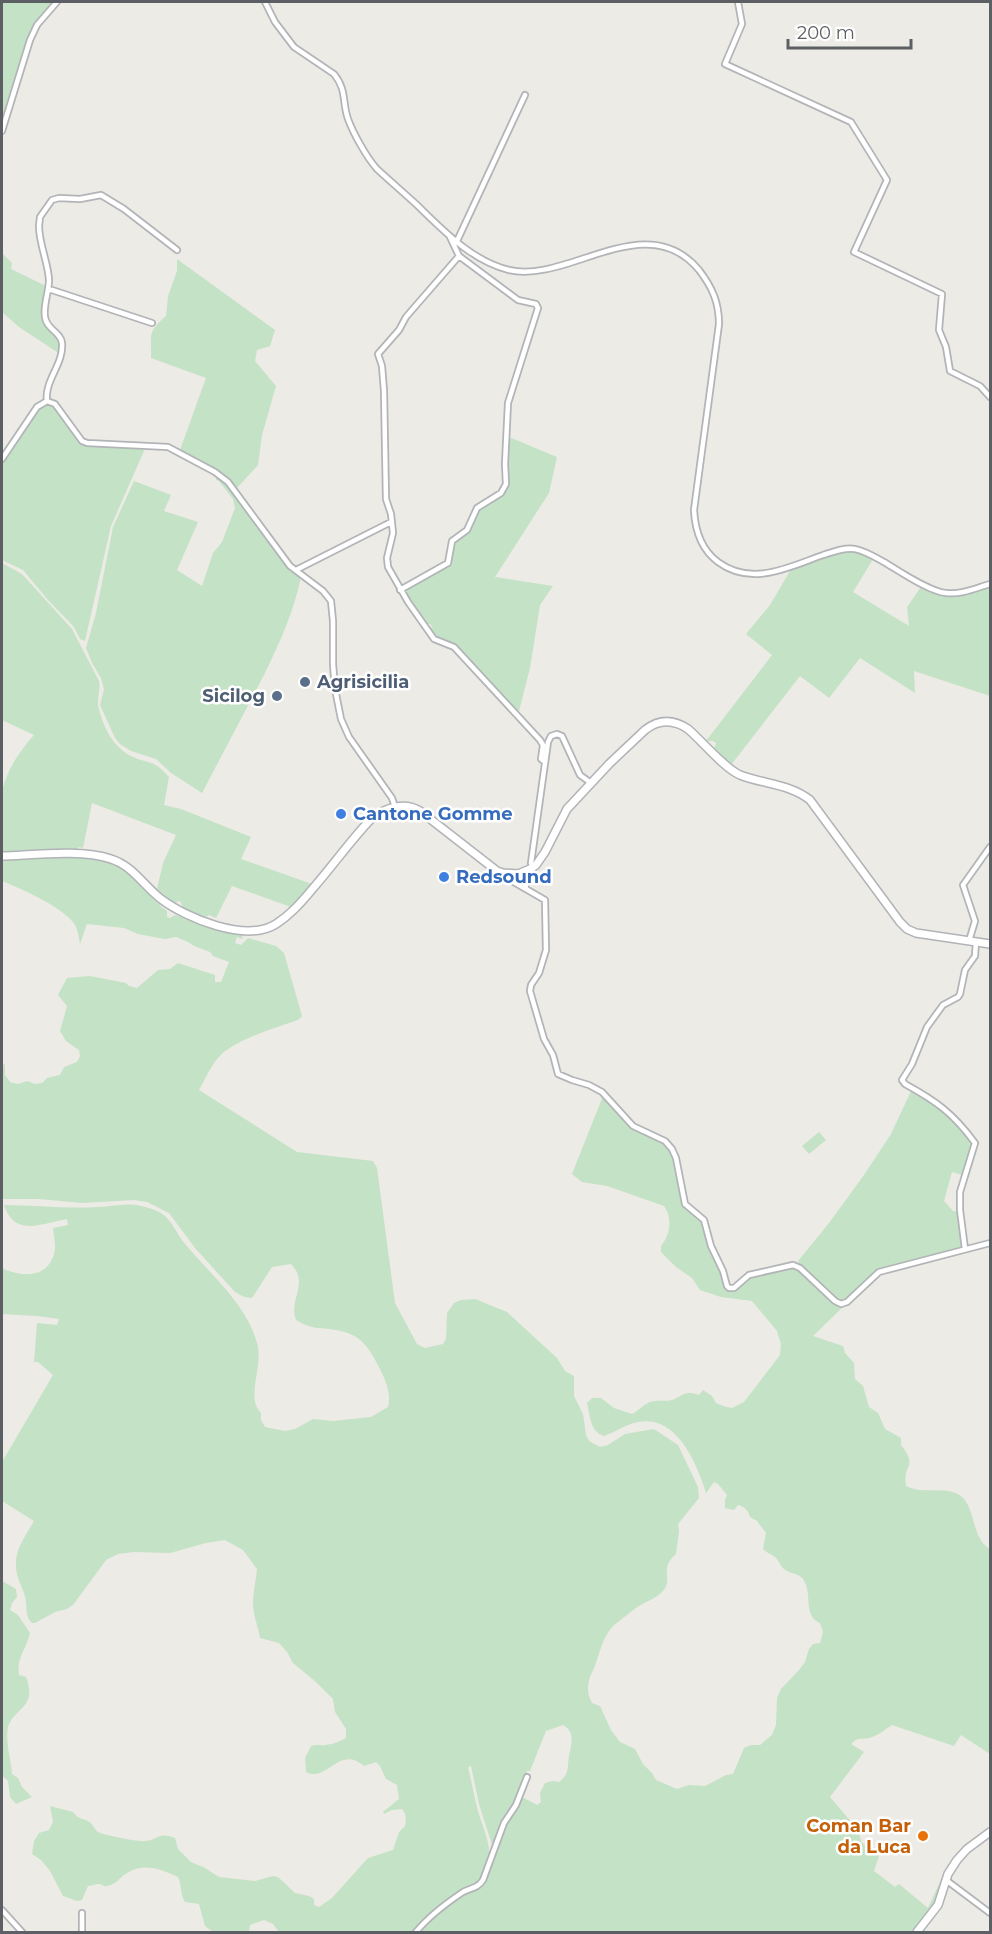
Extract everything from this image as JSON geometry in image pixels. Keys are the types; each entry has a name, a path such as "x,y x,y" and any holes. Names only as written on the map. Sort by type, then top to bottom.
{"main road":[{"path":"2,856 81,854 102,856 130,869 162,899 193,917 237,930 260,931 275,925 299,905 371,819 395,807 415,808 497,871 510,874 523,873 541,860 562,817 573,801 650,726 662,722 681,724 740,775 795,790 810,800 907,929 916,933 990,944"},
{"path":"917,1932 938,1905 951,1869 962,1854 990,1832"}],"street":[{"path":"2,131 30,40 37,25 57,2"},
{"path":"265,2 275,22 294,47 338,79 345,95 348,119 376,169 463,247 487,262 521,272 554,267 618,247 656,245 672,250 694,264 713,291 719,312 694,499 694,520 699,538 707,551 723,566 742,573 764,574 836,551 855,549 941,593 962,592 990,584"},
{"path":"738,2 742,24 725,64 853,124 887,180 854,252 942,294 939,330 946,347 950,371 980,386 990,397"},
{"path":"457,241 525,95"},
{"path":"47,401 46,394 62,347 60,337 50,327 45,317 48,278 39,221 50,202 55,198 80,199 101,195 124,209 177,250"},
{"path":"400,590 448,563 452,541 467,530 477,508 501,493 506,484 508,403 538,308 536,304 518,300 459,256 449,234"},
{"path":"459,256 406,317 399,330 378,354 382,366 384,391 386,500 391,514 393,533 387,558 400,590 434,639 454,647 540,740 543,745 541,759 545,762"},
{"path":"48,291 52,290 152,323"},
{"path":"2,459 37,407 47,401"},
{"path":"47,401 55,404 82,441 168,447 222,476 280,554 331,601 335,689 341,719 349,737 392,798 395,807"},
{"path":"296,570 391,522"},
{"path":"531,862 548,742 554,735 560,735 580,775 591,783"},
{"path":"964,1249 960,1192 975,1143 951,1114 934,1100 904,1084 902,1080 912,1064 927,1027 943,1005 960,994 965,970 975,956 972,941 975,921 963,885 990,849"},
{"path":"523,873 526,888"},
{"path":"510,874 512,881 545,900 546,950 541,969 531,985 530,992 544,1039 553,1055 556,1070 562,1076 602,1092 633,1126 669,1144 675,1153 685,1204 704,1220 711,1246 729,1288 734,1288 749,1275 793,1265 800,1268 835,1302 841,1304 847,1302 879,1272 990,1243"},
{"path":"416,1932 438,1909 465,1891 477,1887 483,1880 504,1823 516,1805 527,1777"},
{"path":"946,1880 990,1913"},
{"path":"2,1910 22,1932"},
{"path":"82,1913 82,1932"}],"green space":[{"path":"2,2 54,2 38,21 28,40 2,122"},
{"path":"2,253 12,263 11,269 46,286 42,320 59,338 60,354 19,327 2,312"},
{"path":"177,259 275,330 270,346 257,350 255,361 276,386 262,435 258,465 237,488 224,474 180,450 206,378 151,358 151,335 155,327 166,316 168,296 177,271"},
{"path":"48,403 54,406 79,441 143,448 144,451 111,526 85,641 80,639 74,627 23,570 2,560 2,464 37,410"},
{"path":"509,437 557,457 549,493 495,577 553,586 540,605 530,668 519,711 458,647 433,633 430,629 432,626 425,624 404,591 450,564 454,542 469,530 479,508 502,494 507,484"},
{"path":"217,476 240,499 277,553 301,577 276,650 202,793 171,773 156,759 131,751 115,738 100,705 104,689 101,678 86,648 96,613 113,527 134,481 171,495 164,511 198,522 177,570 202,586 213,553 222,542 235,508 233,499 216,480"},
{"path":"850,551 873,559 853,592 909,626 907,607 921,587 940,595 956,596 990,587 990,696 914,671 915,693 860,658 829,698 800,676 731,765 714,749 716,743 706,741 772,655 746,634 770,605 790,571 841,552"},
{"path":"2,563 22,574 72,629 99,681 98,705 111,737 120,749 133,757 156,765 169,777 164,805 181,809 251,837 241,859 312,884 291,907 232,886 216,918 183,909 181,902 178,901 175,904 157,889 163,863 176,835 92,803 83,848 79,847 75,851 2,852 1,805 4,784 14,761 34,735 2,720"},
{"path":"87,857 102,859 124,869 167,911 167,917 175,915 243,934 242,939 237,937 235,943 241,945 248,938 276,946 284,953 302,1016 298,1020 244,1040 225,1052 212,1065 199,1090 297,1152 373,1161 377,1168 395,1303 417,1344 425,1348 443,1344 446,1339 447,1313 454,1303 475,1299 507,1312 557,1358 565,1371 574,1376 574,1396 583,1414 589,1441 600,1447 608,1445 625,1434 654,1429 678,1445 698,1487 699,1498 678,1524 676,1554 668,1564 667,1584 657,1596 633,1610 609,1631 588,1685 592,1703 600,1706 611,1730 620,1742 635,1749 656,1780 677,1789 689,1785 705,1786 726,1775 733,1774 744,1748 760,1745 772,1735 776,1725 777,1698 781,1689 805,1662 813,1644 820,1643 823,1632 820,1623 815,1620 810,1611 807,1590 802,1578 784,1569 776,1558 763,1549 766,1533 757,1521 750,1517 746,1509 738,1505 734,1510 725,1508 727,1495 718,1484 714,1482 706,1493 691,1456 674,1433 652,1422 629,1424 604,1436 593,1427 587,1403 592,1398 601,1398 614,1408 632,1414 651,1402 672,1400 687,1393 699,1395 703,1390 712,1396 716,1403 732,1408 744,1402 780,1355 781,1344 777,1331 752,1301 721,1297 700,1290 692,1278 676,1267 661,1252 669,1226 669,1216 664,1206 607,1186 582,1182 572,1174 603,1096 627,1124 660,1141 674,1155 682,1201 702,1221 728,1290 737,1288 750,1276 793,1266 839,1306 844,1306 813,1336 843,1346 845,1353 854,1363 855,1379 863,1386 869,1407 878,1413 885,1429 901,1438 901,1445 909,1458 906,1486 919,1490 948,1491 961,1496 969,1508 976,1531 990,1549 990,1754 961,1735 954,1746 892,1725 875,1736 858,1739 851,1744 864,1752 830,1797 859,1831 861,1842 879,1856 874,1871 895,1887 899,1884 928,1908 945,1874 934,1905 913,1932 419,1932 439,1910 466,1893 482,1887 487,1879 505,1823 521,1798 537,1805 541,1802 540,1793 545,1783 559,1782 565,1776 572,1739 570,1731 563,1725 546,1731 530,1771 527,1771 516,1804 503,1821 496,1843 492,1845 479,1804 471,1766 468,1767 488,1843 489,1852 485,1871 479,1883 464,1889 428,1915 414,1932 279,1932 273,1924 264,1920 250,1925 249,1932 213,1932 205,1926 199,1904 185,1902 178,1877 147,1868 127,1873 110,1885 88,1886 82,1900 77,1901 63,1896 50,1871 41,1860 32,1854 34,1841 39,1833 49,1830 53,1822 50,1806 73,1812 90,1822 98,1832 106,1835 141,1841 149,1841 161,1836 175,1838 178,1849 191,1862 219,1877 255,1881 273,1876 278,1877 295,1893 314,1899 314,1905 319,1907 332,1898 368,1858 393,1850 406,1819 402,1809 384,1814 383,1812 399,1799 397,1785 386,1779 376,1762 364,1766 355,1760 347,1759 320,1773 306,1772 305,1758 311,1746 329,1745 342,1740 346,1738 346,1729 335,1712 333,1699 293,1663 279,1643 260,1638 253,1604 257,1569 243,1550 225,1540 170,1553 118,1554 106,1560 73,1605 35,1623 32,1623 27,1615 25,1598 17,1574 16,1559 20,1546 34,1521 2,1501 2,1462 53,1375 38,1362 34,1362 37,1323 57,1325 59,1319 2,1314 2,1268 23,1274 43,1270 54,1254 53,1228 68,1225 67,1219 39,1225 22,1225 15,1222 4,1205 84,1207 130,1204 158,1211 164,1215 192,1252 225,1288 252,1328 259,1352 255,1399 265,1427 285,1431 295,1429 313,1419 333,1421 371,1417 388,1407 389,1402 388,1389 381,1371 369,1349 359,1339 345,1332 311,1327 296,1320 294,1313 299,1278 291,1264 272,1267 252,1298 244,1297 235,1292 195,1248 169,1213 147,1202 134,1200 82,1203 39,1199 2,1199 2,1063 5,1065 5,1075 10,1082 18,1084 27,1081 35,1084 60,1075 64,1067 77,1062 80,1056 79,1050 66,1041 60,1031 67,1006 58,995 67,978 90,976 126,983 137,988 158,970 170,969 178,963 215,975 215,982 221,982 229,962 176,937 165,939 138,934 124,928 87,924 80,944 75,925 62,912 42,899 2,881 2,859"},
{"path":"912,1089 949,1114 973,1142 962,1175 952,1172 944,1201 953,1211 958,1212 962,1248 879,1271 846,1301 840,1302 801,1267 798,1261 864,1175 891,1134"},
{"path":"819,1132 826,1140 809,1154 802,1146"},
{"path":"2,1581 16,1589 17,1597 10,1610 18,1615 30,1633 18,1669 19,1675 26,1677 29,1695 24,1706 11,1720 7,1738 12,1774 18,1778 22,1787 32,1797 16,1804 10,1797 8,1781 2,1775"}],"place":[{"name":"Agrisicilia","path":"305,682"},
{"name":"Sicilog","path":"277,696"},
{"name":"Cantone Gomme","path":"341,814"},
{"name":"Redsound","path":"444,877"},
{"name":"Coman Bar da Luca","path":"923,1836"}]}
